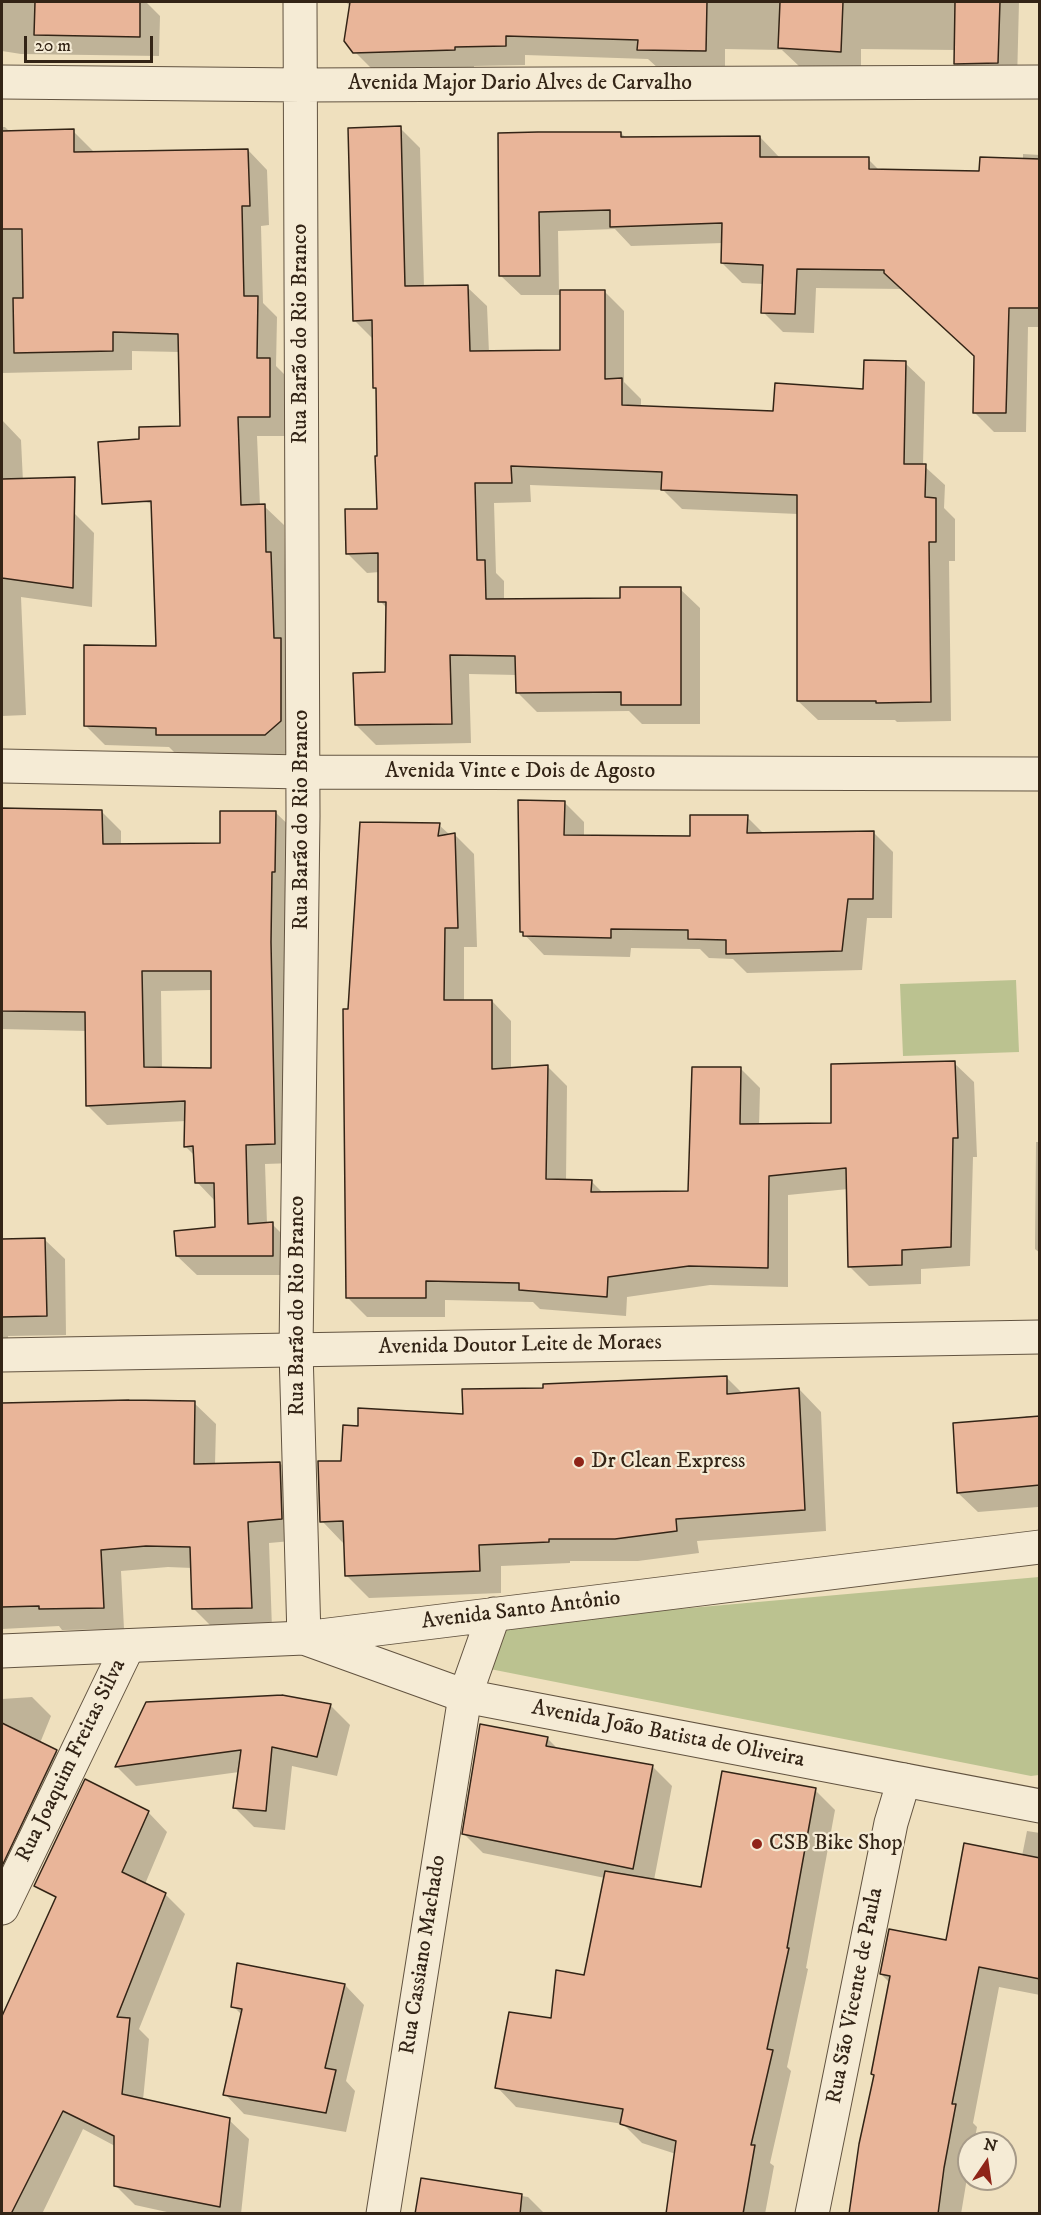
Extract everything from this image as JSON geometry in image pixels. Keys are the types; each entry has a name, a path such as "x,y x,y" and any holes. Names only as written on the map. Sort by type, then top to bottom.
{"street":[{"name":"Rua Barão do Rio Branco","path":"300,2 303,772 296,1350 304,1638"},
{"name":"Avenida Major Dario Alves de Carvalho","path":"2,82 301,85 1040,82"},
{"name":"Avenida Vinte e Dois de Agosto","path":"2,766 303,772 1040,774"},
{"name":"Avenida Doutor Leite de Moraes","path":"2,1355 1040,1337"},
{"name":"Avenida Santo Antônio","path":"2,1651 304,1638 1040,1547"},
{"name":"Rua Cassiano Machado","path":"383,2214 465,1696 494,1614"},
{"name":"Avenida João Batista de Oliveira","path":"304,1638 465,1696 1040,1806"},
{"name":"Rua Joaquim Freitas Silva","path":"2,1908 128,1646"},
{"name":"Rua São Vicente de Paula","path":"812,2214 891,1823 904,1780"}],"green space":[{"path":"1016,980 1019,1052 903,1056 900,984"},
{"path":"1039,1577 1039,1775 1031,1776 490,1669 485,1645 510,1624"}],"building":[{"path":"35,2 140,2 140,37 34,35"},
{"path":"350,2 707,2 706,51 637,50 638,40 506,36 506,46 353,53 344,41"},
{"path":"780,2 843,2 841,52 778,48"},
{"path":"955,2 1000,2 998,63 954,64"},
{"path":"401,126 405,286 468,285 470,351 560,350 560,290 605,290 605,379 622,378 622,405 773,411 775,383 863,389 864,360 906,361 904,464 926,464 925,497 936,498 936,542 929,542 931,702 797,701 797,495 661,490 662,472 511,466 512,483 475,483 477,560 485,560 486,599 620,598 620,587 681,587 681,705 621,705 621,692 516,693 515,656 450,655 452,724 355,725 353,673 385,672 386,602 378,602 378,553 346,554 345,509 377,509 376,388 373,388 372,320 353,321 348,128"},
{"path":"74,129 74,152 248,149 250,206 242,206 244,296 258,296 257,358 270,358 270,417 238,417 241,505 265,504 266,552 271,552 274,638 281,638 281,721 265,735 156,735 156,728 84,726 84,645 156,646 151,501 102,504 98,442 139,439 139,427 180,426 178,334 113,332 113,351 14,353 13,298 23,298 22,229 2,229 2,131"},
{"path":"621,132 621,137 760,136 760,157 869,157 869,169 979,171 980,157 1040,159 1040,308 1009,308 1006,413 973,413 974,356 884,273 884,270 797,269 795,314 761,313 763,265 721,263 722,223 610,227 610,210 539,212 540,276 499,276 498,133"},
{"path":"75,477 73,588 2,578 2,479"},
{"path":"518,800 565,801 564,835 690,836 690,815 748,815 747,833 874,831 873,899 848,899 842,951 726,954 726,940 688,939 688,930 611,929 611,938 523,936 523,932 520,932"},
{"path":"2,808 102,810 103,844 220,843 220,811 276,811 271,942 275,1144 246,1145 248,1224 273,1222 273,1256 176,1256 174,1231 215,1227 214,1183 195,1183 193,1146 184,1147 185,1101 86,1106 85,1012 2,1011","holes":["142,971 211,971 211,1068 144,1067"]},
{"path":"360,822 440,823 438,836 455,833 458,928 445,928 444,1000 492,1000 492,1069 548,1065 546,1179 592,1180 591,1192 688,1191 692,1067 741,1067 740,1124 831,1123 831,1064 955,1061 958,1138 953,1138 951,1247 902,1250 902,1265 848,1267 846,1168 769,1176 768,1268 689,1266 608,1277 607,1297 519,1290 519,1283 426,1281 426,1298 346,1298 343,1009 348,1009"},
{"path":"45,1238 47,1316 2,1317 2,1239"},
{"path":"727,1376 727,1394 799,1388 805,1510 676,1519 677,1531 615,1539 549,1539 549,1542 479,1545 480,1571 345,1576 343,1521 320,1522 318,1461 341,1461 343,1425 358,1426 358,1408 463,1414 462,1389 543,1388 543,1384"},
{"path":"195,1401 194,1464 280,1462 282,1519 248,1522 252,1608 192,1609 190,1547 146,1546 101,1550 104,1608 2,1607 2,1403"},
{"path":"1040,1416 1040,1485 957,1493 953,1423"},
{"path":"282,1695 331,1704 317,1757 272,1747 266,1811 233,1808 241,1750 115,1767 146,1702"},
{"path":"2,1723 57,1750 2,1866"},
{"path":"480,1724 548,1737 546,1746 653,1765 633,1869 462,1834"},
{"path":"722,1771 816,1788 787,1948 789,1948 767,2049 773,2050 751,2145 755,2145 743,2214 666,2214 676,2141 620,2124 623,2109 495,2088 509,2012 551,2018 556,1970 584,1975 605,1871 701,1887"},
{"path":"85,1779 149,1811 122,1872 166,1893 117,2017 130,2018 122,2094 230,2118 220,2207 114,2186 114,2136 63,2111 11,2214 2,2214 2,2016 56,1897 34,1886"},
{"path":"964,1843 1040,1858 1040,1979 979,1967 952,2104 956,2104 938,2214 849,2214 859,2144 874,2075 871,2074 890,1976 880,1974 889,1929 946,1940"},
{"path":"237,1963 345,1984 325,2068 336,2070 326,2113 223,2095 242,2009 231,2007"},
{"path":"421,2178 522,2194 520,2214 415,2214"}],"place":[{"name":"Dr Clean Express","path":"579,1462"},
{"name":"CSB Bike Shop","path":"757,1844"}]}
